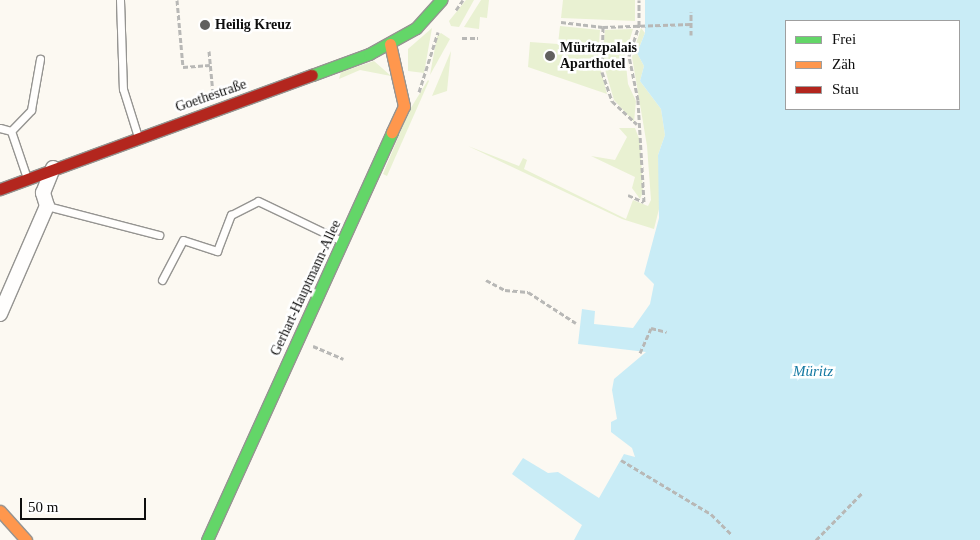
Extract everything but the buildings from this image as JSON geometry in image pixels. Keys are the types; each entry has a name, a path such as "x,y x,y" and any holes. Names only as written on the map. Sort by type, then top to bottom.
{"street":[{"name":"Goethestraße","path":"0,188 214,111 390,44 426,18 441,0"},
{"path":"390,44 404,106"},
{"name":"Gerhart-Hauptmann-Allee","path":"207,540 345,242 404,106"},
{"path":"0,314 47,206 42,193 53,168"},
{"path":"0,511 26,540"}],"lane":[{"path":"120,0 123,89 138,138"},
{"path":"11,131 31,110 40,60"},
{"path":"0,128 11,131"},
{"path":"11,131 27,178"},
{"path":"162,280 184,240 217,251 232,215 258,201 345,242"},
{"path":"47,206 159,235"}],"path":[{"path":"177,0 183,68 210,65"},
{"path":"454,13 463,0"},
{"path":"628,196 644,202 643,149 636,124 638,100 629,56 638,25 639,0"},
{"path":"691,35 692,12"},
{"path":"561,22 603,26 691,24"},
{"path":"603,26 602,72 612,101 636,124"},
{"path":"404,106 416,97 427,76 433,40 441,27"},
{"path":"462,38 478,38"},
{"path":"209,51 214,111"},
{"path":"486,280 505,290 528,292 576,323"},
{"path":"640,353 651,328 667,332"},
{"path":"313,346 343,359"},
{"path":"621,460 711,514 731,534"},
{"path":"816,540 863,492"}],"green space":[{"path":"466,0 474,0 459,27 451,26 449,21"},
{"path":"481,0 489,0 487,18 480,17 479,29 464,27"},
{"path":"563,0 635,0 635,21 561,18"},
{"path":"560,26 600,30 598,59 607,94 528,67 530,42 558,44"},
{"path":"432,28 424,73 408,71 408,49"},
{"path":"641,28 645,33 637,53 644,66 640,81 661,109 665,135 658,155 661,201 654,229 622,219 468,146 519,166 523,158 527,160 524,169 626,219 633,200 648,206 651,200 647,146 632,57"},
{"path":"633,29 625,55 628,84 636,101 634,122 614,100 602,59 605,30"},
{"path":"441,33 450,39 430,75 437,36"},
{"path":"451,51 447,91 432,96"},
{"path":"374,61 391,76 360,70 339,79 341,72"},
{"path":"428,80 387,176 383,174 409,111"},
{"path":"619,128 635,128 640,141 643,192 640,199 632,188 635,177 591,156 615,160 627,137"}],"water":[{"name":"Müritz","path":"645,0 980,0 980,540 574,540 582,525 512,474 523,458 548,473 558,472 599,498 624,454 635,457 632,448 611,432 611,422 617,419 612,390 614,379 646,352 578,344 582,309 595,311 594,324 633,328 650,304 654,284 644,274 659,218 658,155 665,135 661,109 640,81 644,66 637,53 645,33"}],"traffic: fast":[{"path":"312,75 369,54 416,28 441,0"},
{"path":"207,540 392,132"}],"traffic: slow":[{"path":"390,44 404,106 392,132"},
{"path":"0,511 26,540"}],"traffic: jam":[{"path":"0,189 312,75"}],"place":[{"name":"Heilig Kreuz","path":"205,25"},
{"name":"Müritzpalais Aparthotel","path":"550,56"}]}
